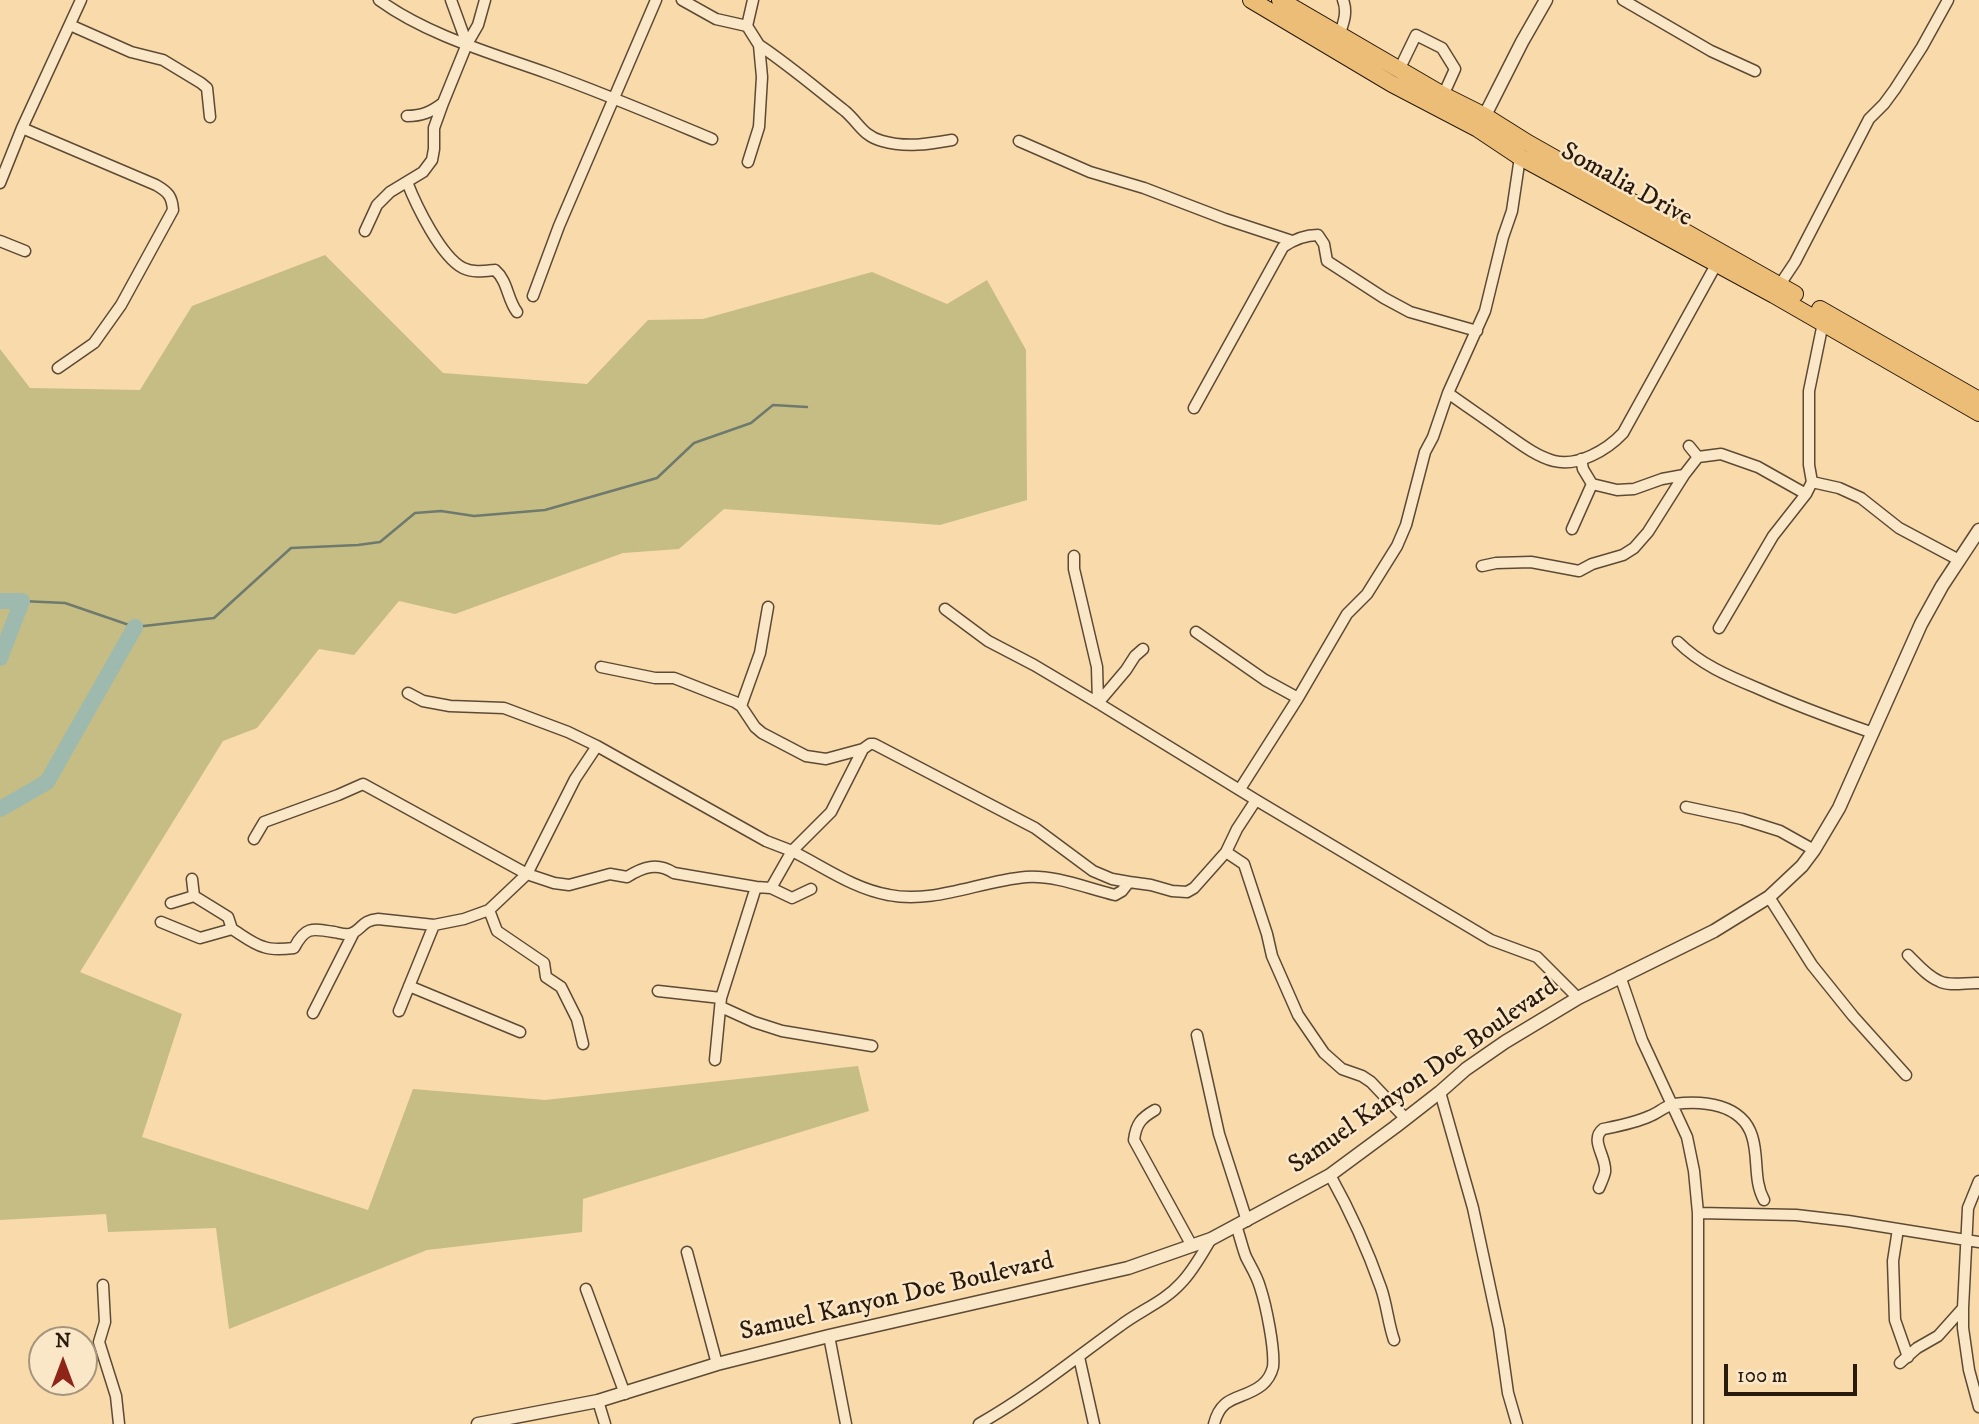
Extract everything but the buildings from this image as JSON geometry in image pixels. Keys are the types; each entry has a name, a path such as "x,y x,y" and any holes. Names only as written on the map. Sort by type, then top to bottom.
{"main road":[{"name":"Somalia Drive","path":"1251,0 1344,56 1528,143 1777,290 1979,400"},
{"name":"Somalia Drive","path":"1280,0 1399,70 1440,101"},
{"name":"Somalia Drive","path":"1481,123 1520,157 1717,263 1777,290 1823,323 1979,413"}],"street":[{"path":"0,183 22,128 81,0"},
{"path":"379,0 398,14 467,44 615,98 712,139"},
{"path":"451,0 467,44"},
{"path":"365,231 377,205 390,192 423,172 432,160 434,128 467,44 478,24 485,0"},
{"path":"533,296 559,226 656,0"},
{"path":"682,0 716,19 747,26 759,45 849,114 867,135 901,145 926,145 952,140"},
{"path":"747,26 753,0"},
{"path":"1339,36 1345,19 1343,0"},
{"path":"1481,123 1546,0"},
{"path":"1623,0 1711,51 1755,71"},
{"path":"1777,290 1795,262 1869,119 1895,89 1948,0"},
{"path":"70,25 131,52 163,60 201,83 207,88 210,117"},
{"path":"1399,70 1416,35 1442,48 1455,68 1440,101"},
{"path":"748,162 759,127 762,77 759,45"},
{"path":"407,116 429,113 443,103"},
{"path":"22,128 156,185 172,199 173,210 121,305 94,343 58,368"},
{"path":"1019,141 1090,172 1144,188 1292,241"},
{"path":"1240,789 1347,614 1367,594 1397,546 1406,525 1424,452 1433,437 1448,393 1485,311 1503,237 1513,211 1520,157"},
{"path":"407,182 416,203 450,258 470,271 495,270 503,276 512,306 517,312"},
{"path":"1194,408 1283,247 1292,241 1318,234 1324,244 1327,261 1384,298 1420,316 1477,331"},
{"path":"0,242 25,251"},
{"path":"1448,393 1526,447 1554,461 1581,459 1614,442 1623,433 1717,263"},
{"path":"1719,628 1773,536 1806,494 1812,482 1809,465 1808,391 1823,323"},
{"path":"1689,446 1698,457"},
{"path":"1482,566 1531,562 1578,570 1623,555 1648,533 1698,457 1721,454 1733,458 1758,467 1806,494"},
{"path":"1581,459 1583,469 1592,484 1618,491 1634,489 1662,478 1684,475"},
{"path":"1812,482 1839,488 1861,498 1899,528 1959,560"},
{"path":"1572,529 1592,484"},
{"name":"Samuel Kanyon Doe Boulevard","path":"478,1424 598,1401 717,1364 1128,1268 1211,1239 1330,1175 1406,1119 1466,1069 1505,1042 1578,998 1714,931 1769,897 1802,866 1839,808 1921,624 1979,530"},
{"path":"1074,556 1074,569 1097,667 1098,703"},
{"path":"741,706 760,653 768,607"},
{"path":"945,609 988,641 1098,703 1491,940 1537,957 1578,998"},
{"path":"1196,632 1265,680 1298,698"},
{"path":"1678,642 1703,663 1732,678 1801,708 1873,733"},
{"path":"1098,703 1143,649"},
{"path":"601,667 655,678 674,678 741,706 762,733 806,756 826,759 863,749 870,744 885,749 1035,828 1093,871 1112,879 1187,892 1194,888 1226,852 1256,800"},
{"path":"408,693 423,701 450,706 504,708 597,746 766,841 792,851 860,888 914,898 1030,877 1048,878 1115,895 1129,882"},
{"path":"313,1013 352,934 369,920 434,925 464,919 489,910 527,874 575,779 597,746"},
{"path":"771,888 792,851 831,812 863,749"},
{"path":"254,839 264,822 338,796 363,784 527,874 554,884 569,885 610,874 627,877 642,868 657,866 674,873 771,888 792,898 811,889"},
{"path":"1686,807 1742,819 1780,831 1814,850"},
{"path":"1226,852 1244,864 1272,957 1298,1015 1324,1053 1342,1069 1371,1082 1406,1119"},
{"path":"192,879 194,896"},
{"path":"715,1060 721,1003 756,887"},
{"path":"171,903 194,896 228,917 232,929 264,947 294,948 307,930 352,934"},
{"path":"1769,897 1812,965 1906,1075"},
{"path":"489,910 497,930 544,963 546,977 561,987 577,1018 583,1044"},
{"path":"161,922 200,938 232,929"},
{"path":"399,1011 434,925"},
{"path":"1908,955 1938,981 1979,982"},
{"path":"1620,976 1642,1040 1687,1137 1691,1154 1698,1213 1698,1424"},
{"path":"409,986 520,1032"},
{"path":"658,991 721,1003 754,1022 782,1031 872,1046"},
{"path":"1197,1035 1242,1223 1246,1257 1261,1289 1273,1364 1270,1376 1260,1386 1232,1399 1218,1410 1214,1424"},
{"path":"1440,1092 1473,1208 1499,1329 1508,1393 1517,1424"},
{"path":"1599,1188 1605,1173 1596,1138 1598,1133 1603,1129 1649,1117 1671,1105 1703,1104 1719,1106 1740,1115 1752,1136 1757,1181 1763,1200"},
{"path":"1155,1110 1142,1117 1135,1128 1134,1140 1192,1246"},
{"path":"1330,1175 1354,1220 1383,1292 1394,1340"},
{"path":"1979,1181 1968,1208 1962,1308 1969,1370 1979,1407"},
{"path":"1698,1213 1796,1215 1979,1242"},
{"path":"1899,1229 1893,1261 1895,1321 1904,1360 1917,1348 1938,1336 1962,1308"},
{"path":"984,1422 1170,1293 1181,1283 1211,1239"},
{"path":"687,1252 717,1364"},
{"path":"103,1285 105,1322 99,1342 116,1396 119,1424"},
{"path":"586,1289 625,1394"},
{"path":"829,1336 846,1424"},
{"path":"1079,1357 1094,1424"},
{"path":"598,1401 605,1424"}],"shaded area":[{"path":"325,255 443,373 587,384 648,320 703,319 872,272 947,304 987,280 1026,350 1027,500 940,525 724,509 679,549 623,553 455,614 399,601 354,655 319,649 257,728 223,741 80,972 182,1014 142,1137 368,1210 413,1089 545,1100 858,1066 869,1111 583,1199 582,1232 427,1250 229,1329 216,1228 108,1232 106,1214 0,1220 0,349 30,388 140,390 192,306"}],"waterway":[{"path":"22,601 65,603 135,627 214,618 291,548 380,542 415,513 441,511 474,516 545,510 657,478 694,443 751,423 773,405 807,407"},
{"path":"0,601 22,601 0,658"},
{"path":"0,809 47,782 135,627"}]}
